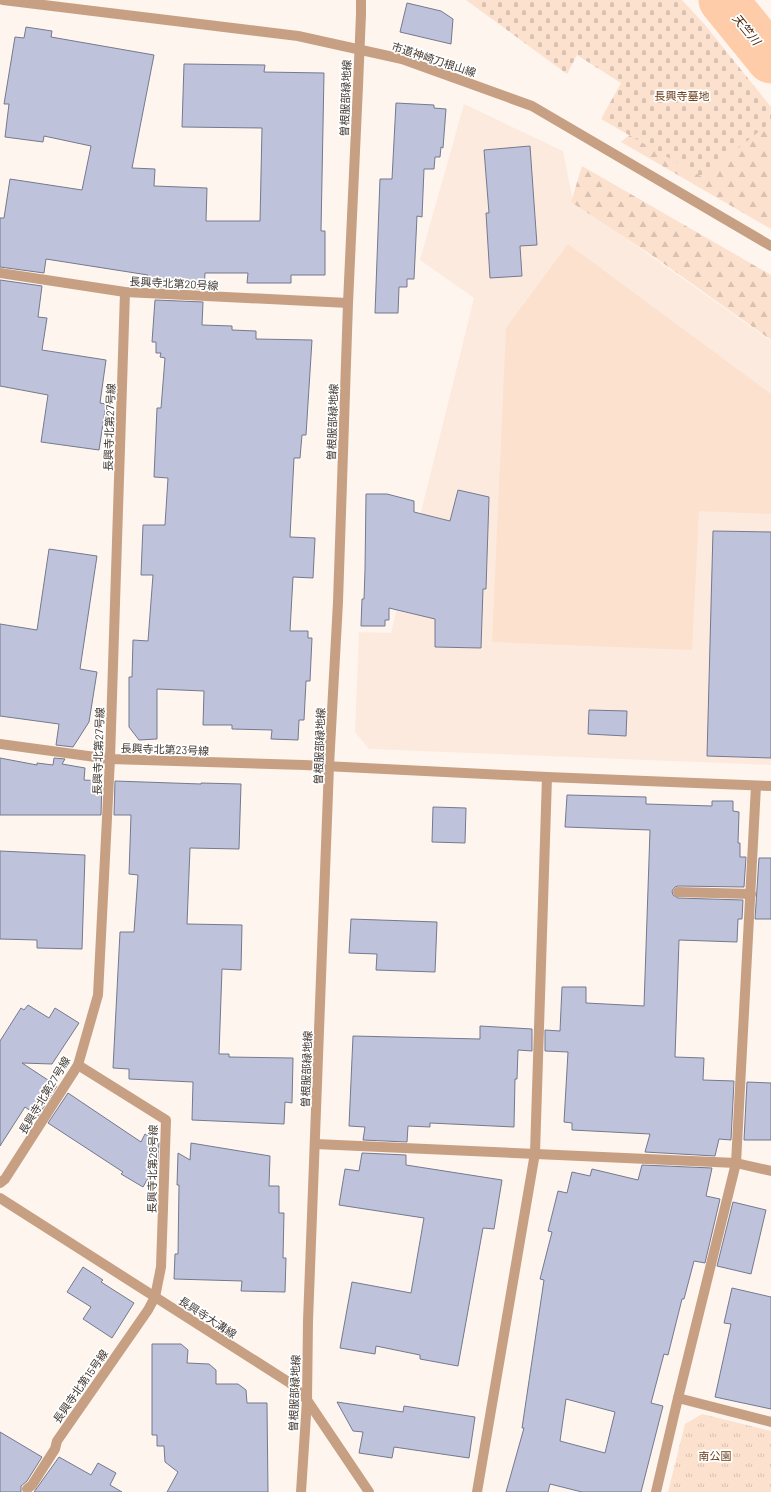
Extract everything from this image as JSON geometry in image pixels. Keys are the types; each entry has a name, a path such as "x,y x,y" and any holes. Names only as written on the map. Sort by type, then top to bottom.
{"street":[{"name":"市道神崎刀根山線","path":"3,0 298,36 402,59 532,106 771,246"},
{"name":"曽根服部緑地線","path":"301,1492 307,1400 308,1321 329,766 338,602 348,304 361,0"},
{"name":"長興寺北第20号線","path":"0,273 125,292 348,304"},
{"name":"長興寺北第27号線","path":"0,1184 5,1180 78,1065 98,995 110,759 125,292"},
{"name":"長興寺北第23号線","path":"0,744 110,759 329,766 771,786"},
{"path":"477,1492 535,1152 547,777"},
{"path":"656,1492 736,1163 756,786"},
{"path":"678,892 751,894"},
{"name":"長興寺北第28号線","path":"78,1065 166,1120 161,1267 155,1297"},
{"path":"315,1144 535,1152 736,1163 771,1172"},
{"name":"長興寺大溝線","path":"0,1198 290,1383 307,1400 369,1492"},
{"name":"長興寺北第15号線","path":"27,1490 32,1485 55,1449 57,1441 148,1310 155,1297"},
{"path":"678,1398 771,1422"}],"shaded area":[{"path":"464,104 563,151 573,201 771,341 771,765 369,749 355,732 359,632 391,633 474,298 420,260"}],"green space":[{"name":"長興寺墓地","path":"466,0 682,0 705,25 771,107 771,122 702,177 601,119 621,83 577,55 567,74"},
{"path":"659,110 771,113 771,229 621,142"},
{"path":"582,166 771,275 771,340 653,256 571,202"},
{"path":"568,244 771,394 771,514 699,511 692,650 492,642 506,328"},
{"name":"南公園","path":"702,1414 771,1431 771,1492 668,1492 685,1424"}],"building":[{"path":"407,3 441,11 453,19 451,44 400,32"},
{"path":"26,27 52,31 51,37 154,55 132,168 155,169 154,186 207,188 206,221 260,221 262,128 182,127 184,64 265,65 264,72 324,73 321,231 325,231 325,275 291,275 291,283 247,283 248,273 205,273 204,289 156,287 156,278 148,277 148,275 46,259 44,273 0,267 0,218 4,218 10,179 82,190 91,146 44,136 43,142 5,137 9,104 4,104 15,37 24,38"},
{"path":"396,103 434,105 434,108 446,109 443,148 441,147 440,157 435,157 434,169 424,169 422,217 417,216 414,279 407,279 407,287 399,287 398,313 375,313 380,179 392,179"},
{"path":"530,146 537,245 520,246 522,276 490,278 486,213 489,213 484,150"},
{"path":"0,280 42,286 38,317 47,318 42,350 106,360 100,403 106,404 99,450 41,442 48,395 0,386"},
{"path":"155,300 203,302 202,325 232,326 232,330 256,331 256,339 312,340 306,435 302,435 300,458 294,458 290,537 315,538 313,578 293,577 290,631 308,631 308,638 312,638 310,681 306,681 304,720 299,720 298,740 271,739 272,730 232,729 232,725 203,725 204,691 157,689 157,739 139,740 129,727 129,677 132,677 133,640 148,641 153,575 141,575 143,525 165,525 168,478 154,477 157,408 161,408 165,358 160,357 161,353 156,353 156,342 152,342"},
{"path":"458,490 489,497 486,589 483,589 481,648 435,647 435,619 389,608 389,620 385,620 385,626 361,626 362,599 364,599 366,494 387,494 414,501 414,512 450,521"},
{"path":"713,531 771,532 771,758 707,756"},
{"path":"49,549 97,556 80,669 97,672 89,722 73,747 56,745 59,724 0,716 0,624 37,630"},
{"path":"589,710 627,711 626,736 588,734"},
{"path":"0,758 37,765 37,763 53,765 54,758 65,759 62,764 85,768 84,780 102,781 101,815 0,815"},
{"path":"115,781 241,784 239,849 190,848 187,924 242,925 241,970 222,969 219,1054 229,1054 229,1057 293,1058 292,1103 285,1102 284,1124 192,1120 193,1082 129,1079 129,1069 113,1068 120,932 134,932 138,875 129,874 131,815 114,815"},
{"path":"567,795 646,797 646,804 712,806 712,801 733,801 733,811 739,812 738,843 740,843 740,857 746,857 744,887 678,886 672,891 673,895 678,898 743,900 742,919 738,919 737,942 679,940 675,1057 704,1058 703,1080 734,1081 731,1140 719,1139 715,1156 645,1152 650,1134 572,1130 572,1123 564,1122 568,1052 545,1051 545,1030 560,1031 562,987 586,987 586,1003 644,1006 650,830 565,827"},
{"path":"433,807 466,808 465,843 432,842"},
{"path":"0,851 85,855 82,949 37,948 37,940 0,939"},
{"path":"759,858 771,858 771,919 755,919"},
{"path":"351,919 437,922 435,972 376,970 377,954 349,953"},
{"path":"28,1005 49,1018 55,1008 79,1023 52,1064 22,1063 57,1086 38,1116 25,1107 0,1146 0,1041 21,1008 24,1010"},
{"path":"480,1026 532,1029 532,1051 518,1050 517,1079 515,1079 514,1127 430,1123 430,1127 408,1126 407,1142 363,1140 365,1127 349,1126 353,1036 480,1039"},
{"path":"747,1082 771,1083 771,1140 744,1140"},
{"path":"68,1093 141,1142 145,1134 159,1142 158,1161 143,1187 121,1174 123,1172 48,1123"},
{"path":"191,1143 270,1156 269,1186 279,1186 279,1213 284,1213 283,1258 286,1258 285,1292 241,1291 242,1281 174,1279 175,1254 178,1254 178,1153 190,1160"},
{"path":"362,1153 406,1155 406,1165 502,1180 494,1229 483,1228 458,1366 420,1359 420,1355 376,1346 375,1354 340,1348 352,1282 411,1293 424,1218 339,1205 345,1169 359,1171"},
{"path":"642,1165 712,1168 706,1196 720,1199 705,1263 694,1261 684,1299 682,1299 668,1355 664,1354 651,1403 663,1406 641,1492 582,1492 550,1484 548,1492 506,1492 524,1428 522,1428 544,1280 540,1279 552,1232 548,1231 558,1191 567,1193 572,1172 590,1176 592,1169 638,1180","holes":["566,1399 615,1412 605,1453 560,1441"]},
{"path":"733,1202 766,1210 751,1274 717,1266"},
{"path":"83,1267 103,1280 101,1282 134,1303 112,1338 83,1319 91,1307 67,1292"},
{"path":"732,1288 771,1297 771,1409 715,1397 731,1324 724,1323"},
{"path":"152,1344 181,1344 188,1350 187,1363 209,1364 216,1370 216,1384 238,1384 246,1390 247,1403 267,1403 268,1492 167,1492 178,1472 165,1462 164,1446 157,1446 157,1435 152,1435"},
{"path":"337,1402 403,1412 404,1406 475,1417 469,1458 394,1447 392,1458 359,1453 363,1432 353,1431"},
{"path":"0,1432 42,1457 27,1481 21,1486 21,1492 0,1492"},
{"path":"59,1457 91,1475 98,1463 116,1473 110,1485 122,1492 34,1492"}],"waterway":[{"name":"天竺川","path":"723,0 771,59"}]}
